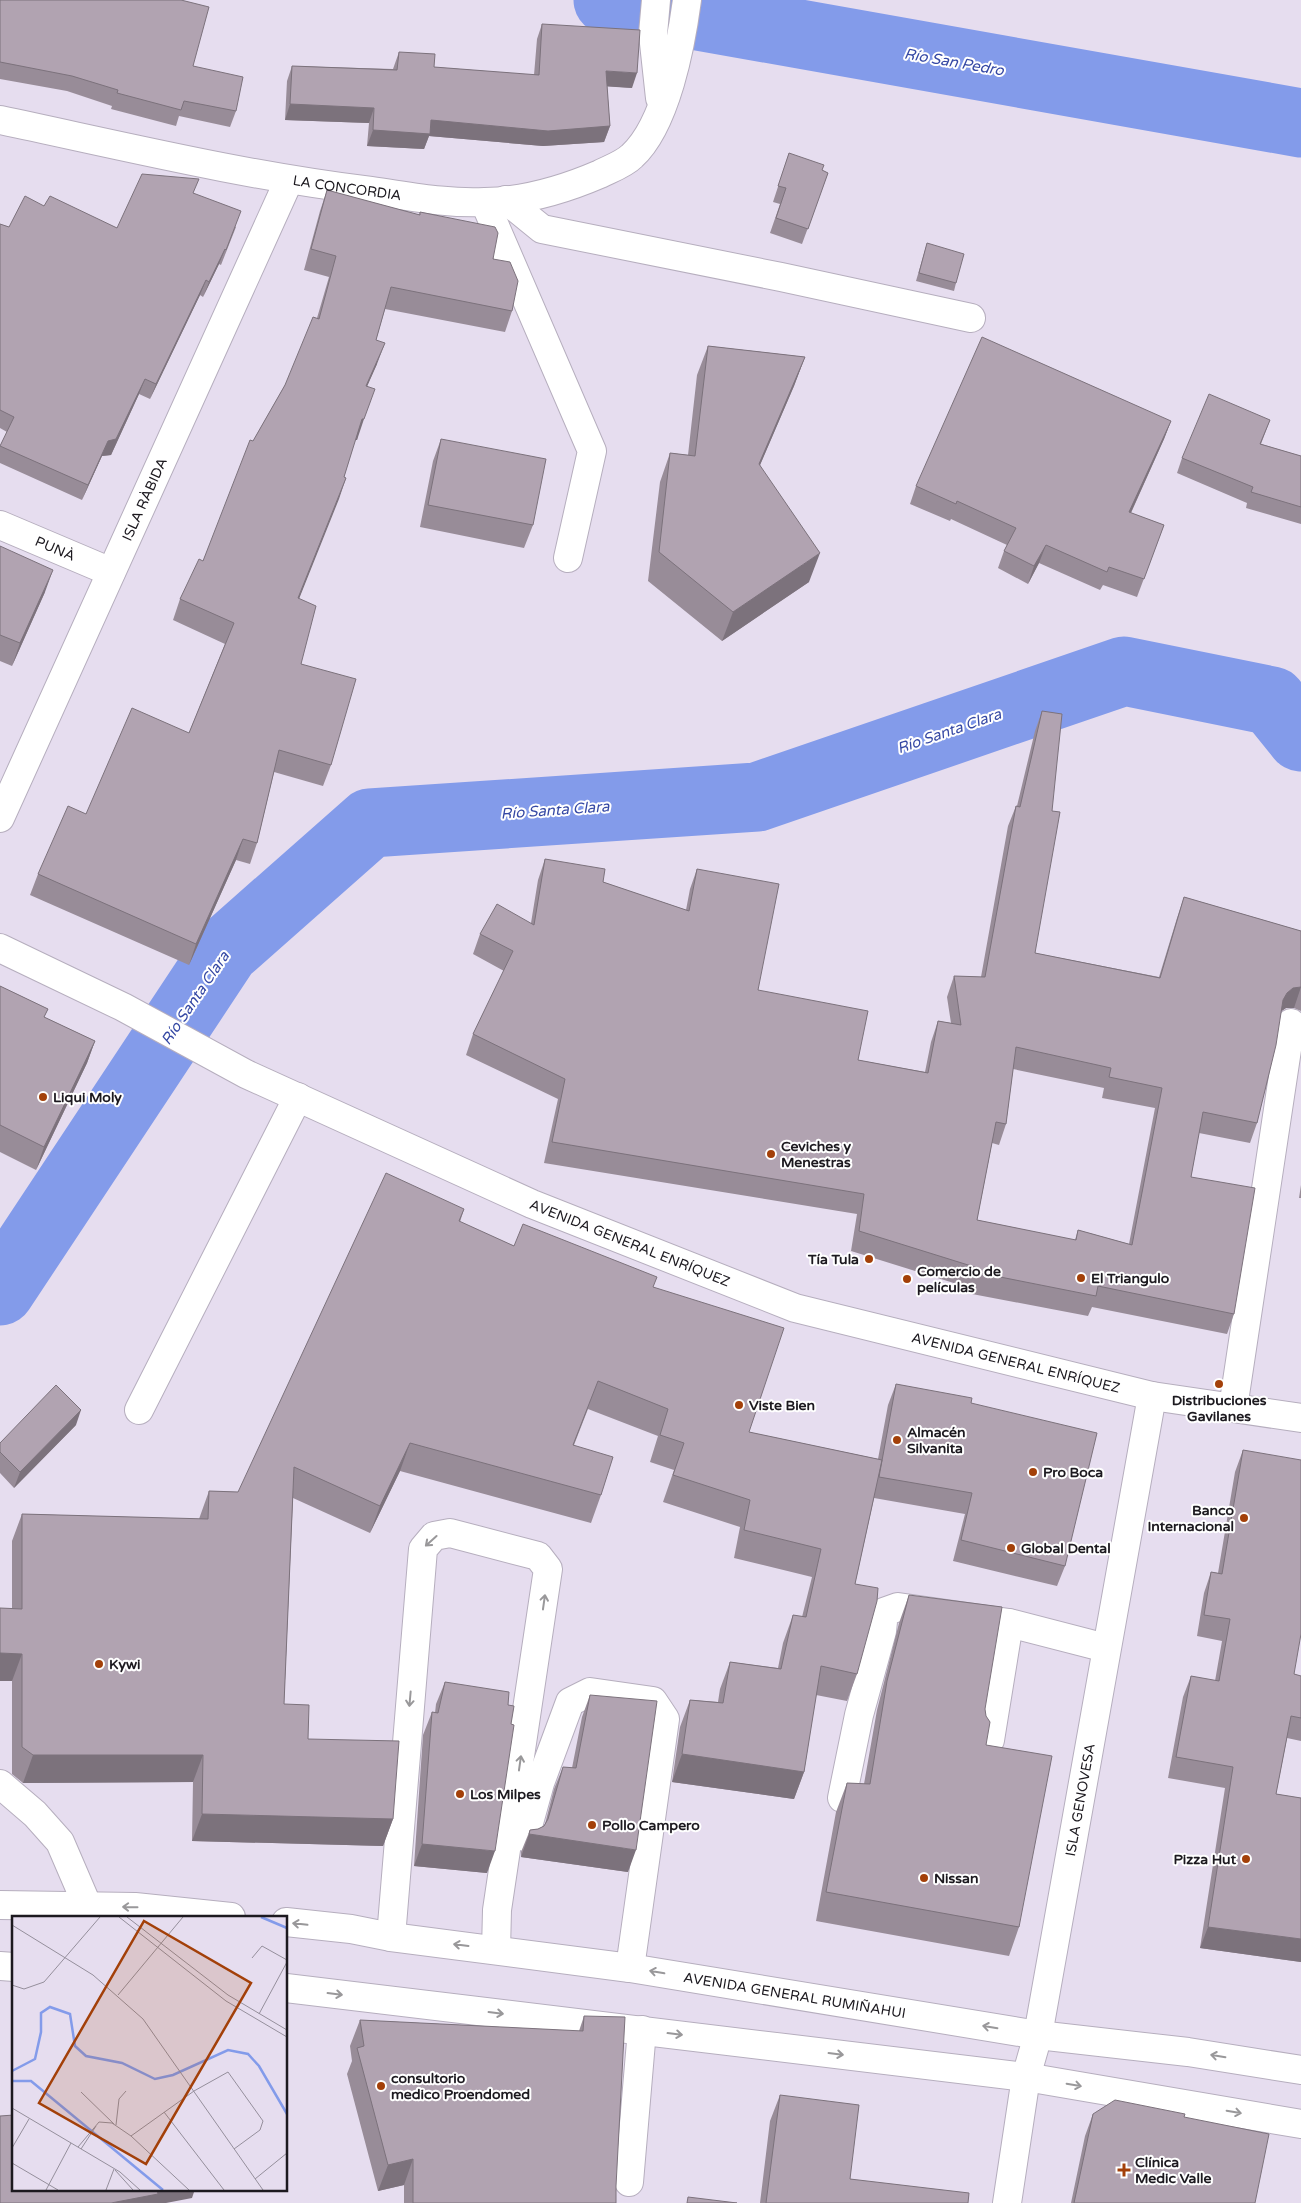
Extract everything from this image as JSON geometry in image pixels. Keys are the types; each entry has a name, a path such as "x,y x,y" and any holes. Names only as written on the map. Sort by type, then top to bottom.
{"main road":[{"name":"LA CONCORDIA","path":"656,0 653,34 661,107"},
{"name":"LA CONCORDIA","path":"0,120 289,180 439,200 496,201 530,198 575,184 630,158 650,135 682,41 687,0"},
{"name":"ISLA RÀBIDA","path":"0,818 289,180"},
{"path":"496,201 542,229 781,277 971,318"},
{"path":"496,201 592,451 568,558"},
{"name":"PUNÀ","path":"0,525 111,572"},
{"name":"AVENIDA GENERAL ENRÍQUEZ","path":"0,948 123,1008 246,1074 532,1204 795,1308 1152,1396 1301,1418"},
{"path":"1233,1408 1291,1022"},
{"path":"139,1410 298,1097"},
{"name":"ISLA GENOVESA","path":"1006,2203 1026,2077 1038,2035 1152,1396"},
{"path":"391,1937 423,1549 434,1536 450,1533 538,1556 548,1569 497,1910 502,1950"},
{"path":"842,1798 859,1715 882,1632 884,1612 898,1607 1008,1623 1106,1648"},
{"path":"990,1740 1008,1623"},
{"path":"502,1950 527,1827 540,1782 570,1702 590,1692 653,1701 666,1719 630,1968"},
{"path":"0,1784 35,1814 60,1842 88,1907"},
{"path":"0,1905 135,1907 221,1916"},
{"name":"AVENIDA GENERAL RUMIÑAHUI","path":"288,1922 351,1929 391,1937 630,1968 1038,2035 1188,2052 1301,2070"},
{"path":"288,1988 1026,2077 1301,2124"},
{"path":"629,2182 642,2030"}],"building":[{"path":"0,0 181,0 209,7 193,66 243,77 236,111 184,101 181,110 117,93 118,90 72,76 0,62"},
{"path":"542,24 640,30 637,73 606,71 610,126 548,131 431,120 430,134 373,130 374,108 290,104 292,66 397,70 399,52 435,54 434,67 539,75"},
{"path":"789,153 824,165 822,170 828,173 808,229 776,218 786,188 778,186"},
{"path":"142,174 199,179 193,193 241,211 226,250 209,282 206,280 156,384 145,379 116,439 108,441 88,485 0,446 14,417 0,410 0,224 9,227 25,196 44,206 50,196 117,228"},
{"path":"327,190 420,215 420,212 495,227 498,233 493,259 510,262 518,281 512,311 391,287 376,340 385,343 366,386 375,389 364,419 362,419 344,477 346,478 298,598 316,606 301,664 356,679 331,765 279,750 257,843 243,839 196,944 38,874 68,806 86,814 132,708 189,733 234,623 180,599 199,559 203,561 250,440 253,441 285,385 313,317 319,319 336,256 311,249"},
{"path":"927,243 964,254 956,283 919,273"},
{"path":"982,337 1171,421 1129,512 1164,525 1144,579 1109,567 1107,572 1046,545 1034,566 1004,551 1016,528 957,501 956,504 916,486"},
{"path":"708,346 805,357 759,464 820,553 733,612 659,552 670,453 695,456"},
{"path":"1209,394 1270,420 1260,444 1301,456 1301,507 1251,492 1253,487 1182,458"},
{"path":"441,439 546,459 533,525 428,505"},
{"path":"0,546 53,570 20,643 0,635"},
{"path":"1042,711 1062,714 1052,811 1060,812 1035,953 1160,978 1184,897 1301,931 1301,987 1293,988 1283,1000 1276,1045 1257,1123 1203,1112 1191,1177 1255,1188 1234,1314 1098,1286 1096,1296 980,1273 981,1269 859,1231 864,1194 552,1142 565,1079 473,1034 513,951 480,934 497,904 534,925 545,859 605,869 603,882 689,911 697,869 779,884 758,990 868,1011 858,1060 928,1073 938,1021 961,1025 954,976 985,977 1016,806 1020,807","holes":["1016,1047 1111,1068 1109,1077 1162,1088 1132,1245 1078,1230 1076,1240 977,1220 996,1122 1006,1124"]},
{"path":"0,986 48,1009 44,1017 95,1041 44,1147 0,1125"},
{"path":"386,1173 464,1209 459,1221 514,1246 523,1224 657,1277 653,1287 784,1328 749,1432 882,1460 855,1584 878,1588 877,1601 857,1674 821,1666 804,1772 682,1754 690,1700 723,1703 730,1662 781,1669 793,1615 806,1617 821,1549 744,1530 750,1500 673,1475 684,1443 660,1435 668,1409 598,1381 573,1445 613,1457 601,1495 410,1443 380,1506 294,1467 284,1704 309,1705 308,1739 399,1741 393,1819 202,1814 203,1755 33,1755 22,1747 22,1654 0,1653 0,1608 22,1609 22,1514 208,1519 209,1491 238,1492"},
{"path":"896,1384 972,1398 971,1403 1097,1433 1065,1566 961,1540 972,1493 879,1477"},
{"path":"56,1385 81,1410 20,1472 0,1452 0,1443"},
{"path":"1243,1450 1301,1460 1301,1634 1294,1674 1301,1676 1301,1718 1291,1716 1276,1794 1301,1798 1301,1939 1208,1927 1233,1767 1176,1757 1191,1676 1219,1681 1230,1619 1204,1615 1211,1572 1222,1574"},
{"path":"909,1595 1002,1607 985,1709 986,1716 990,1722 986,1745 1052,1756 1019,1927 826,1892 847,1783 870,1784 887,1681"},
{"name":"Los Milpes","path":"445,1682 509,1692 508,1705 514,1706 511,1724 514,1725 495,1851 422,1844 432,1712 438,1713"},
{"name":"Pollo Campero","path":"590,1695 657,1701 636,1850 529,1834 530,1830 544,1826 548,1819 563,1767 576,1768"},
{"path":"584,2016 625,2017 616,2203 413,2203 413,2159 388,2165 357,2048 364,2046 360,2020 583,2031"},
{"path":"780,2095 859,2105 850,2179 969,2193 968,2203 766,2203"},
{"path":"1115,2100 1185,2114 1184,2117 1269,2134 1255,2203 1074,2203 1093,2114"},
{"path":"12,2115 12,2190 157,2190 158,2194 111,2203 0,2203 0,2116"},
{"path":"688,2197 737,2203 687,2203"}],"waterway":[{"name":"Río San Pedro","path":"608,0 1301,123"},
{"name":"Río Santa Clara","path":"0,1291 225,951 370,823 757,797 1124,671 1272,701 1301,737"}],"place":[{"name":"Liqui Moly","path":"43,1097"},
{"name":"Ceviches y Menestras","path":"771,1154"},
{"name":"Tía Tula","path":"869,1259"},
{"name":"El Triangulo","path":"1081,1278"},
{"name":"Comercio de películas","path":"907,1279"},
{"name":"Distribuciones Gavilanes","path":"1219,1384"},
{"name":"Viste Bien","path":"739,1405"},
{"name":"Almacén Silvanita","path":"897,1440"},
{"name":"Pro Boca","path":"1033,1472"},
{"name":"Banco Internacional","path":"1244,1518"},
{"name":"Global Dental","path":"1011,1548"},
{"name":"Kywi","path":"99,1664"},
{"name":"Los Milpes","path":"460,1794"},
{"name":"Pollo Campero","path":"592,1825"},
{"name":"Pizza Hut","path":"1246,1859"},
{"name":"Nissan","path":"924,1878"},
{"name":"consultorio medico Proendomed","path":"381,2086"},
{"name":"Clínica Medic Valle","path":"1124,2170"}]}
